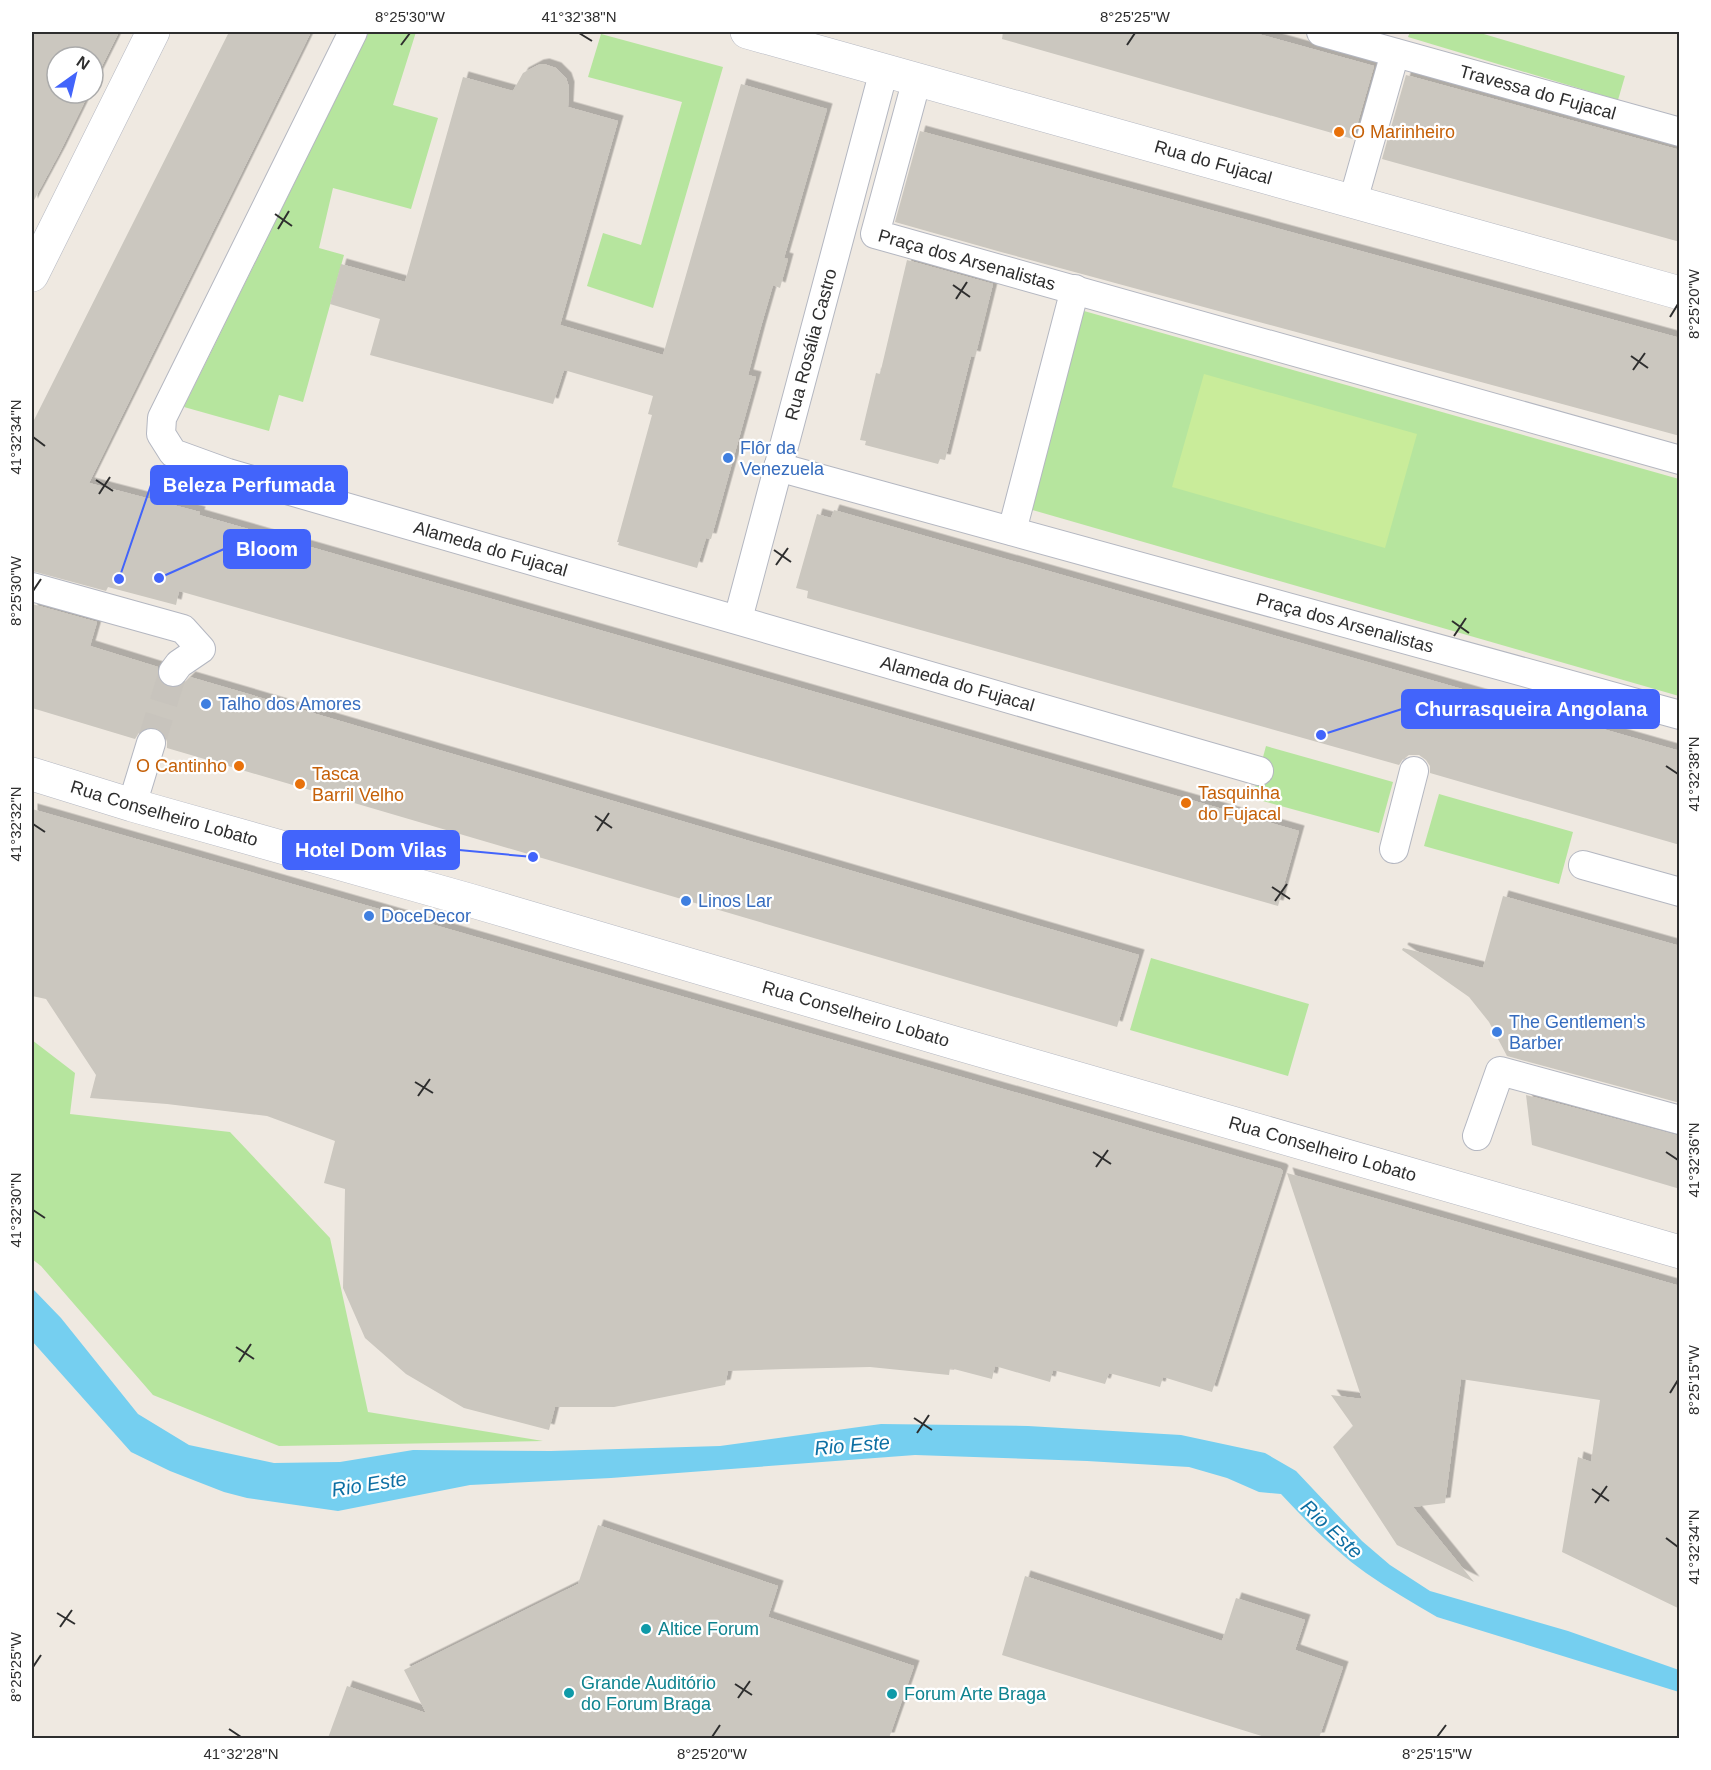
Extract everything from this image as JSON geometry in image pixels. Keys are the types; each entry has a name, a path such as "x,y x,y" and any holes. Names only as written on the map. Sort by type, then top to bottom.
{"main road":[{"path":"32,275 153,32"},
{"name":"Rua do Fujacal","path":"747,32 1680,293"},
{"name":"Rua Conselheiro Lobato","path":"32,774 132,805 1680,1252"}],"street":[{"name":"Alameda do Fujacal","path":"352,32 162,418 161,434 173,453 228,473 1259,771"},
{"name":"Travessa do Fujacal","path":"1321,32 1680,132"},
{"path":"1353,201 1395,53"},
{"name":"Rua Rosália Castro","path":"738,619 884,70"},
{"name":"Praça dos Arsenalistas","path":"917,79 875,234 1680,460"},
{"name":"Praça dos Arsenalistas","path":"1012,531 1075,289"},
{"name":"Praça dos Arsenalistas","path":"778,467 1680,715"},
{"path":"32,587 183,629 201,649 179,664 173,672"},
{"path":"132,805 151,743"},
{"path":"1394,849 1414,771"},
{"path":"1583,865 1680,892"},
{"path":"1477,1136 1500,1071 1680,1120"}],"green space":[{"path":"369,32 416,32 393,105 438,118 411,209 333,188 319,248 344,255 303,402 279,395 269,431 184,407"},
{"path":"1410,32 1477,32 1625,76 1618,100 1408,37"},
{"path":"601,34 723,67 653,308 587,286 603,233 641,245 682,102 588,77"},
{"path":"1084,311 1679,479 1679,696 1029,509"},
{"path":"1204,374 1417,434 1385,548 1172,487"},
{"path":"1266,746 1393,782 1379,833 1252,798"},
{"path":"1439,794 1573,832 1559,884 1424,846"},
{"path":"1151,958 1309,1004 1288,1076 1130,1030"},
{"path":"32,1040 75,1073 70,1114 230,1132 330,1238 368,1412 543,1441 279,1446 153,1395 41,1266 32,1259"}],"water":[{"name":"Rio Este","path":"32,1288 61,1318 138,1414 189,1445 274,1463 340,1462 413,1450 551,1451 720,1446 881,1424 1028,1426 1181,1435 1265,1453 1296,1471 1362,1541 1390,1565 1430,1591 1568,1631 1679,1670 1679,1692 1437,1617 1383,1585 1343,1555 1281,1494 1259,1492 1227,1478 1189,1467 915,1455 611,1478 470,1485 338,1511 247,1498 224,1492 170,1471 131,1452 32,1341"}],"building":[{"path":"32,32 119,32 105,60 105,45 45,45 45,105 83,105 32,204"},
{"path":"229,32 311,32 89,483 200,512 199,515 1299,831 1278,906 179,591 176,605 108,587 106,591 32,571 32,424"},
{"path":"1003,32 1251,32 1374,66 1353,139 1002,39"},
{"path":"544,64 556,68 566,78 569,87 568,107 618,121 560,325 663,355 741,84 827,109 784,258 788,259 780,288 773,285 760,330 748,375 756,377 711,539 706,538 697,568 618,545 619,542 617,542 652,415 648,414 653,396 564,370 553,404 370,355 380,319 330,304 341,264 405,282 463,77 513,91 523,73"},
{"path":"1406,75 1680,150 1680,242 1382,159"},
{"path":"920,131 1680,338 1680,436 895,222"},
{"path":"907,260 993,284 975,357 971,356 945,460 940,459 938,464 865,445 866,441 860,440 876,373 880,374"},
{"path":"834,510 1680,751 1680,845 1430,773 1430,766 1419,755 1409,755 1399,765 807,598 808,591 796,588 817,514 831,518"},
{"path":"32,604 97,622 90,646 158,667 158,679 170,688 180,687 190,677 1139,955 1117,1027 167,748 167,740 163,732 155,727 147,727 140,731 135,739 32,708"},
{"path":"32,809 1281,1169 1283,1171 1212,1392 1163,1377 1160,1387 1109,1373 1105,1384 1053,1370 1050,1382 995,1366 992,1379 950,1368 949,1375 870,1367 728,1371 725,1385 614,1407 555,1407 549,1430 464,1408 406,1374 365,1338 343,1288 345,1189 324,1183 335,1141 267,1116 167,1104 90,1098 96,1075 46,999 32,996"},
{"path":"1503,896 1680,946 1680,1103 1507,1056 1489,1022 1469,997 1402,950 1403,948 1483,968"},
{"path":"1526,1095 1680,1136 1680,1189 1532,1145"},
{"path":"1287,1173 1680,1286 1680,1609 1562,1552 1578,1457 1591,1462 1600,1400 1461,1379 1445,1503 1413,1507 1474,1582 1397,1545 1333,1447 1353,1426 1331,1395 1362,1399"},
{"name":"Altice Forum","path":"598,1525 778,1586 768,1617 914,1666 889,1738 328,1738 347,1686 426,1713 404,1670 578,1584"},
{"path":"1025,1576 1222,1641 1236,1598 1305,1620 1295,1650 1343,1667 1319,1738 1268,1738 1002,1655"}],"tunnel":[{"path":"151,743 173,672"}],"place":[{"name":"O Marinheiro","path":"1339,132"},
{"name":"Flôr da Venezuela","path":"728,458"},
{"name":"Bloom","path":"159,578"},
{"name":"Beleza Perfumada","path":"119,579"},
{"name":"Talho dos Amores","path":"206,704"},
{"name":"Churrasqueira Angolana","path":"1321,735"},
{"name":"O Cantinho","path":"239,766"},
{"name":"Tasca Barril Velho","path":"300,784"},
{"name":"Tasquinha do Fujacal","path":"1186,803"},
{"name":"Hotel Dom Vilas","path":"533,857"},
{"name":"Linos Lar","path":"686,901"},
{"name":"DoceDecor","path":"369,916"},
{"name":"The Gentlemen's Barber","path":"1497,1032"},
{"name":"Altice Forum","path":"646,1629"},
{"name":"Grande Auditório do Forum Braga","path":"569,1693"},
{"name":"Forum Arte Braga","path":"892,1694"}]}
